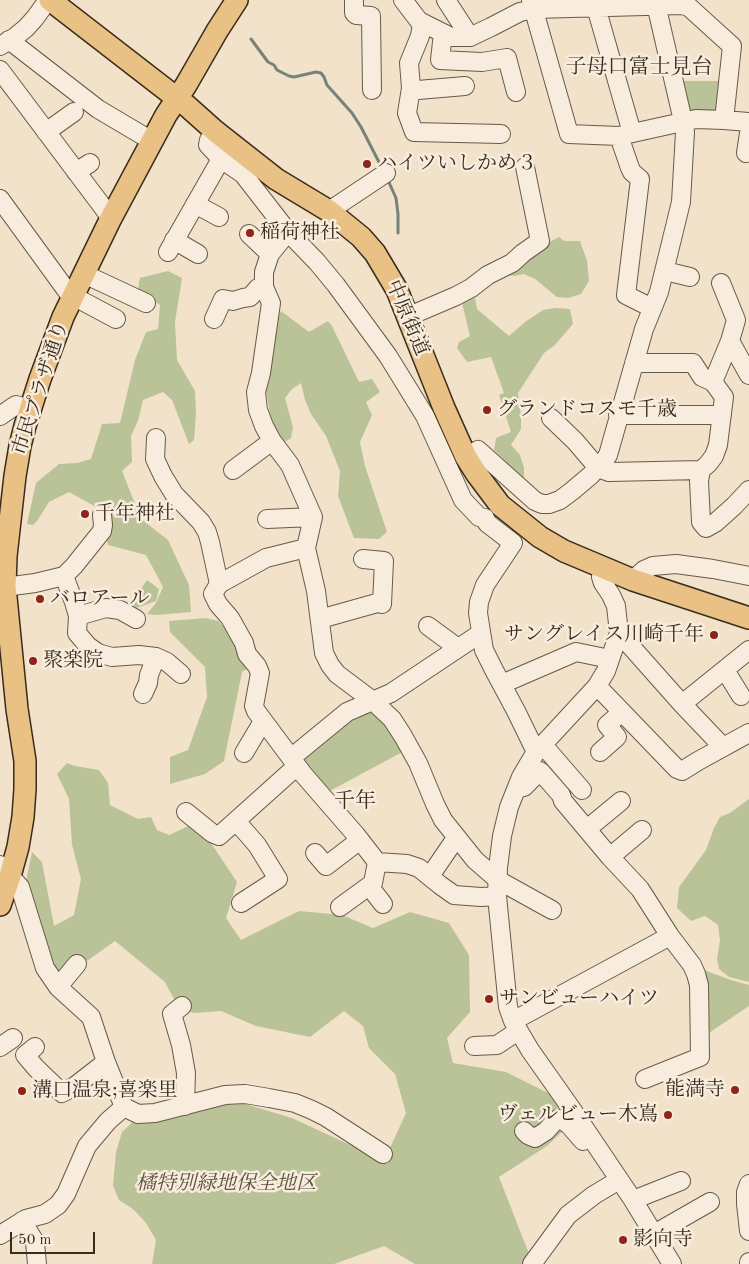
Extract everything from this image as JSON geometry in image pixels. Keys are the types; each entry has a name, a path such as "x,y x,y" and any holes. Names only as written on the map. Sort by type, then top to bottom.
{"main road":[{"name":"中原街道","path":"49,0 177,98 276,179 329,211 361,237 375,253 398,290 444,408 493,511 564,552 633,580 749,618"},
{"name":"市民プラザ通り","path":"0,905 5,871 18,847 25,789 25,761 3,585 20,446 46,362 72,297 152,141 236,0"}],"street":[{"path":"49,0 26,28 4,43 98,109 152,141"},
{"path":"354,0 354,13 356,15 371,16 368,80"},
{"path":"403,0 419,21 451,37 470,37 491,28 528,7"},
{"path":"446,0 470,37"},
{"path":"466,457 478,450 535,501 549,504 560,500 572,491 598,468 608,455 644,329 659,292 681,202 684,121 656,3"},
{"path":"491,19 514,9 528,7 656,3 689,7 732,46 724,120"},
{"path":"595,4 626,134 630,168 640,179 626,295 652,308"},
{"path":"528,7 569,134 626,134 696,119 749,122"},
{"path":"422,23 420,36 410,63 411,88 407,113 414,132 493,137"},
{"path":"442,33 440,60 482,62 507,58 510,83"},
{"path":"0,70 46,132 83,168 111,218"},
{"path":"411,88 418,90 465,86"},
{"path":"46,132 74,112"},
{"path":"215,131 208,145 221,159 243,174 288,232 336,285 388,356 425,416 463,500 479,517 493,511"},
{"path":"746,153 749,133"},
{"path":"198,254 171,246 221,159"},
{"path":"407,317 471,288 488,275 512,263 540,241 525,167"},
{"path":"329,211 386,173"},
{"path":"0,199 72,297 116,318"},
{"path":"195,204 219,217"},
{"path":"288,232 270,254 264,272 264,287 271,303 261,373 256,392 258,410 264,426 272,441 290,464 313,517 306,548 316,591 324,653 337,674 373,701 392,719 404,736 418,763 443,820 497,888 552,910"},
{"path":"249,234 270,254"},
{"path":"665,271 690,276"},
{"path":"84,274 146,303"},
{"path":"713,382 736,320 727,285"},
{"path":"214,320 223,299 233,302 250,297 258,288 264,287"},
{"path":"730,340 749,375"},
{"path":"634,363 694,363 702,377 713,382 724,397 718,445 714,456 702,470 699,481 701,522 706,528 715,523 749,490"},
{"path":"1,412 16,405 30,409"},
{"path":"618,416 722,415"},
{"path":"552,418 575,440 598,468 609,472 702,470"},
{"path":"156,438 155,459 163,476 174,494 201,522 207,532 219,584"},
{"path":"233,470 272,441"},
{"path":"493,511 487,523 513,543 485,585 479,602 478,613 484,650 516,711 539,748 582,790"},
{"path":"3,585 35,584 64,576 102,531 102,515"},
{"path":"267,519 313,517"},
{"path":"306,548 266,558 219,584 213,594 218,604 230,618 244,643 247,654 260,673 254,706 256,711 294,763 377,862 373,883 340,907"},
{"path":"320,619 377,603 382,604 384,561 363,559"},
{"path":"633,580 644,570 653,566 676,564 749,576"},
{"path":"603,568 601,577 603,584 612,595 616,606 619,633 606,671 597,686 539,748 528,765 508,807 502,836 497,888 508,1007 515,1026 530,1050 604,1156 672,1264"},
{"path":"64,576 78,616 77,633 88,646 98,654 112,657 140,655 156,657 167,662 182,674"},
{"path":"78,616 106,608 120,610 136,620"},
{"path":"428,626 458,648"},
{"path":"186,812 212,833 219,836 294,763 297,753 347,712 391,693 481,633"},
{"path":"619,633 723,747"},
{"path":"682,704 749,650"},
{"path":"502,684 576,652 610,659"},
{"path":"143,694 156,657"},
{"path":"725,670 741,696"},
{"path":"597,686 677,769 682,771 749,733"},
{"path":"607,750 617,737 607,725 622,712"},
{"path":"244,753 263,721"},
{"path":"516,788 524,788 540,771 610,858 640,889 670,936 692,965 696,974 700,1057 645,1079"},
{"path":"587,829 621,800"},
{"path":"236,821 257,845 278,879 250,901"},
{"path":"610,858 642,830"},
{"path":"430,876 456,838"},
{"path":"315,853 326,866 360,840"},
{"path":"377,862 407,864 419,868 454,895 481,898 497,888"},
{"path":"5,871 20,886 45,968 58,987 91,1017 106,1062 124,1106 130,1111 138,1114 155,1113 225,1095 244,1094 295,1102 326,1117 383,1154"},
{"path":"369,886 383,904"},
{"path":"474,1046 497,1045 515,1026 670,936"},
{"path":"58,987 77,964"},
{"path":"182,1006 172,1014 186,1072 185,1106"},
{"path":"36,1047 25,1055 62,1093 75,1086 106,1062"},
{"path":"0,1235 22,1221 45,1214 58,1205 66,1194 88,1146 108,1121 124,1106"},
{"path":"524,1130 528,1135 535,1138 546,1131 558,1119 562,1120 596,1154 604,1156"},
{"path":"532,1264 568,1215 594,1195 619,1180"},
{"path":"633,1200 681,1181"},
{"path":"749,1184 746,1192 746,1204 749,1232"},
{"path":"654,1234 710,1202"},
{"path":"22,1221 35,1242 37,1264"}],"green space":[{"path":"681,81 725,81 721,112 691,116"},
{"path":"559,237 564,241 580,241 587,261 589,281 581,294 568,298 557,297 535,279 524,274 515,276 504,275 489,284 475,298 477,309 509,336 543,310 555,308 570,309 573,324 554,346 544,353 518,393 521,429 511,445 520,455 524,468 524,479 494,450 496,438 511,432 499,395 504,393 491,357 467,362 457,348 459,342 470,336 461,299 538,248"},
{"path":"168,271 182,278 175,322 177,360 195,391 194,440 189,444 172,400 163,392 143,400 138,421 131,436 132,462 122,471 141,519 168,540 189,585 191,612 157,615 147,614 156,603 163,587 146,555 108,545 98,508 69,492 49,502 33,525 27,524 36,483 59,464 77,463 91,459 102,424 120,423 135,360 146,332 158,329 160,305 138,289 140,278"},
{"path":"281,311 309,332 328,321 359,382 372,379 380,392 366,402 372,415 360,442 365,466 387,532 379,539 354,538 338,496 340,471 326,436 311,414 301,383 292,389 285,398 293,427 291,438 283,443 272,425 265,385 277,320"},
{"path":"147,580 159,589 156,601 136,608 132,602"},
{"path":"206,618 218,621 224,627 250,667 242,672 224,761 205,774 170,784 170,757 188,750 207,697 205,667 170,632 169,621"},
{"path":"372,706 406,750 326,793 306,770 301,756 350,715"},
{"name":"橘特別緑地保全地区","path":"67,763 99,770 108,783 110,805 138,819 151,817 157,830 169,835 197,822 237,882 226,918 241,940 299,911 342,915 373,928 410,912 449,923 469,955 470,1012 447,1038 453,1063 506,1072 552,1095 570,1124 547,1146 499,1177 531,1259 525,1264 415,1264 384,1246 334,1264 152,1264 156,1240 146,1223 133,1209 119,1200 113,1186 116,1152 122,1132 137,1118 212,1105 245,1104 292,1118 372,1155 390,1148 406,1113 395,1074 369,1048 363,1026 344,1011 310,1037 256,1026 221,1011 193,1013 176,1003 165,982 115,941 59,981 25,886 32,852 42,862 54,926 74,915 81,879 72,845 69,799 57,774"},
{"path":"749,799 749,982 729,977 719,969 717,959 720,940 718,925 705,916 691,921 677,908 679,887 706,850 720,817 730,813"},
{"path":"701,969 749,985 749,1006 706,1035"}],"waterway":[{"path":"251,39 268,62 274,65 277,70 289,76 321,73 327,85 352,113 361,127 382,168"},
{"path":"387,178 396,198 398,233"}],"place":[{"name":"ハイツいしかめ３","path":"367,164"},
{"name":"稲荷神社","path":"250,233"},
{"name":"グランドコスモ千歳","path":"487,410"},
{"name":"千年神社","path":"85,514"},
{"name":"バロアール","path":"40,599"},
{"name":"サングレイス川崎千年","path":"714,635"},
{"name":"聚楽院","path":"33,661"},
{"name":"サンビューハイツ","path":"489,999"},
{"name":"能満寺","path":"735,1090"},
{"name":"溝口温泉;喜楽里","path":"22,1091"},
{"name":"ヴェルビュー木嶌","path":"668,1115"},
{"name":"影向寺","path":"623,1240"}],"district":[{"name":"子母口富士見台","path":"639,67"},
{"name":"千年","path":"355,801"}]}
